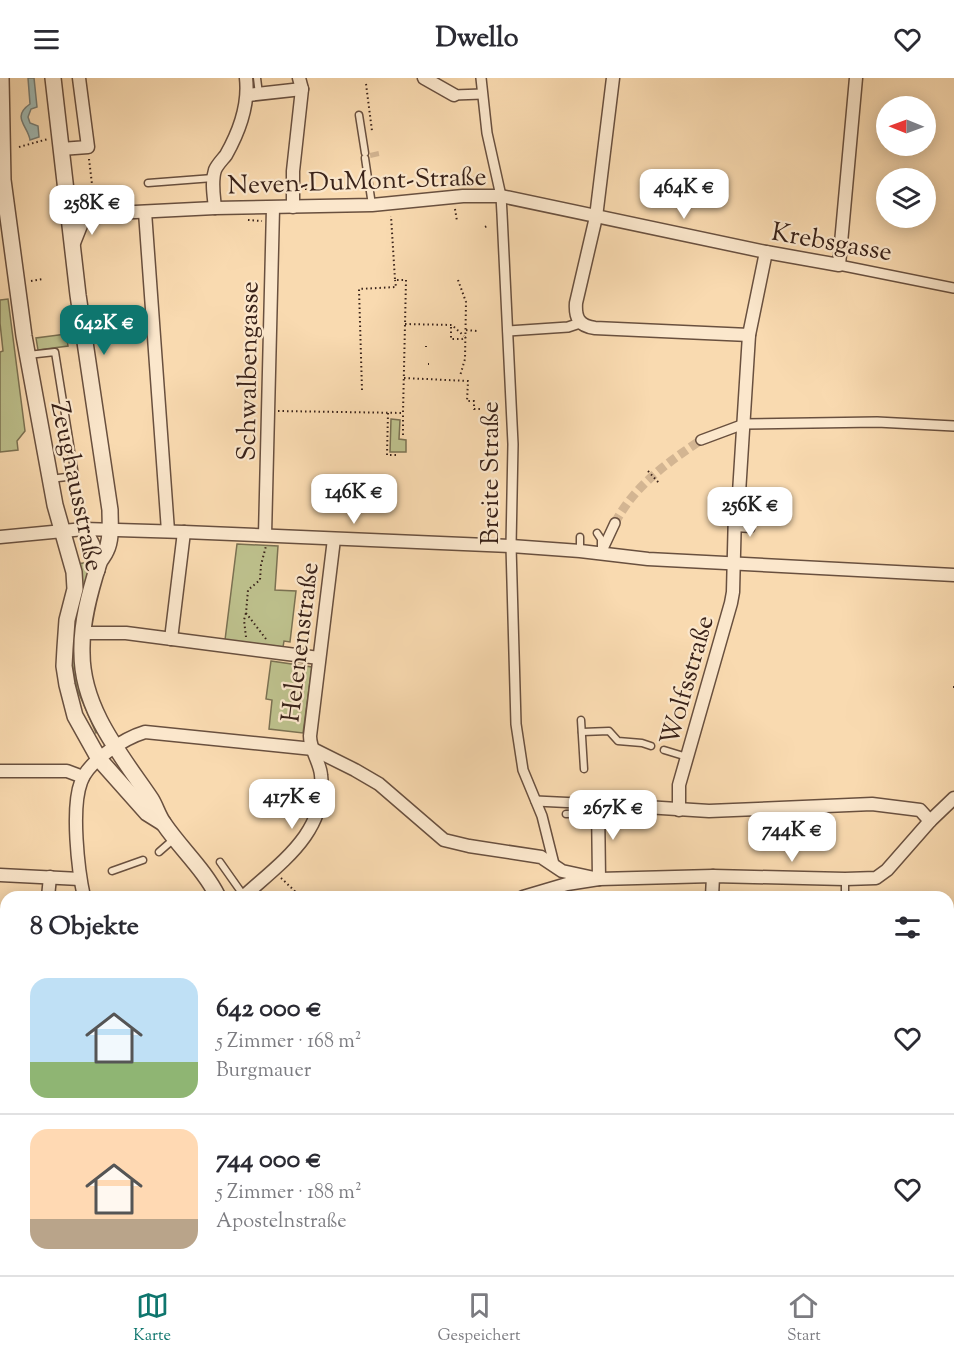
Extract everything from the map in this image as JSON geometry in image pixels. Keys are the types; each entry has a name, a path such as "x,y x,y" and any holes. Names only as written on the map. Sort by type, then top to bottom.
{"street":[{"name":"Zeughausstraße","path":"1,78 1,180 27,355 49,480 61,530 70,554 75,582 66,633 64,666 67,685 75,716 99,759 147,813 163,823"},
{"path":"53,78 73,248 111,529"},
{"path":"61,149 88,147 79,78"},
{"path":"246,78 254,94"},
{"path":"424,78 454,95 482,94"},
{"name":"Breite Straße","path":"481,78 487,134 501,196 513,444 511,546 516,724 523,770 536,801 554,864"},
{"path":"580,323 576,317 576,303 596,217 613,78"},
{"path":"839,265 856,78"},
{"path":"254,94 301,83 293,171 293,207"},
{"path":"214,208 216,168 226,154 254,94"},
{"path":"66,193 81,207 95,214 82,224 76,233 73,248"},
{"name":"Neven-DuMont-Straße","path":"95,214 214,208 372,205 463,196 501,196 596,217"},
{"name":"Schwalbengasse","path":"265,535 273,208"},
{"path":"145,212 168,531"},
{"name":"Krebsgasse","path":"596,217 954,288"},
{"name":"Wolfsstraße","path":"679,805 679,785 715,646 733,592 735,528 749,335 766,252"},
{"path":"508,331 565,327 580,323 595,328 749,335"},
{"path":"701,440 744,424 877,423 954,426"},
{"path":"600,553 615,523"},
{"path":"84,529 92,545 97,570"},
{"path":"0,537 84,529 168,531 511,546 648,559 954,574"},
{"name":"Zeughausstraße","path":"111,529 106,551 97,570 83,633 82,668 87,693 115,747 155,805 163,823"},
{"path":"171,639 184,532"},
{"name":"Helenenstraße","path":"250,891 304,840 316,820 320,803 321,774 309,736 334,539"},
{"path":"83,633 126,633 320,658"},
{"path":"83,891 80,879 79,812 76,800 83,777 91,765 115,747 145,732 313,749 379,784 444,840 541,857 562,871 598,879 713,876 845,885 871,879 881,874 930,820 954,798"},
{"path":"0,771 67,771 83,777"},
{"path":"536,801 598,808 679,805 764,810 872,804 920,810 930,820"},
{"path":"598,808 598,879"},
{"path":"163,823 209,880 215,891"},
{"path":"554,864 560,891"},
{"path":"0,875 80,879"},
{"path":"712,891 713,876"},
{"path":"49,891 50,877"},
{"path":"563,891 598,879"}],"lane":[{"path":"254,94 257,78"},
{"path":"359,115 372,205"},
{"path":"148,183 214,178"},
{"path":"27,355 55,352 75,476 49,480"},
{"path":"735,528 751,529"},
{"path":"597,532 601,539 600,553"},
{"path":"580,537 580,551"},
{"path":"581,720 584,769"},
{"path":"582,732 609,731 618,741 651,746"},
{"path":"664,750 687,757"},
{"path":"307,797 309,808 316,820"},
{"path":"566,814 598,808"},
{"path":"159,852 176,838"},
{"path":"112,871 143,860"},
{"path":"220,862 239,891"}],"path":[{"path":"366,84 373,140"},
{"path":"19,147 40,141"},
{"path":"88,147 95,214"},
{"path":"465,178 479,177"},
{"path":"302,189 317,189"},
{"path":"248,221 262,221"},
{"path":"362,390 360,289 396,287 392,224"},
{"path":"395,280 406,280 403,435"},
{"path":"458,280 466,302 465,359 460,376"},
{"path":"405,324 452,325 466,337 451,339 452,325"},
{"path":"466,330 477,331"},
{"path":"404,378 468,381 467,401 474,401 474,409 481,409"},
{"path":"488,401 491,404"},
{"path":"269,411 403,413"},
{"path":"388,413 387,455 396,455"},
{"path":"648,471 658,483"},
{"path":"246,649 244,620 248,590 260,580 266,545 265,535"},
{"path":"246,613 271,646 272,652"},
{"path":"268,874 280,877 295,891"}],"green space":[{"path":"8,299 25,431 17,441 18,450 0,452 0,352 3,351 0,300"},
{"path":"66,334 68,346 38,350 36,338"},
{"path":"391,419 400,420 399,439 406,440 406,452 390,452"},
{"path":"237,544 278,546 275,590 296,591 290,642 284,641 283,647 225,640"},
{"path":"91,562 77,616 74,647 82,689 99,731 96,733 77,689 70,653 77,564"},
{"path":"271,661 312,667 303,733 269,729 272,700 266,699"}],"water":[{"path":"28,78 34,78 37,107 31,109 28,117 30,123 38,126 39,137 30,140 21,117 24,109 30,104"}],"tunnel":[{"path":"374,152 375,157"},
{"path":"615,523 632,498 652,476 701,440"}]}
